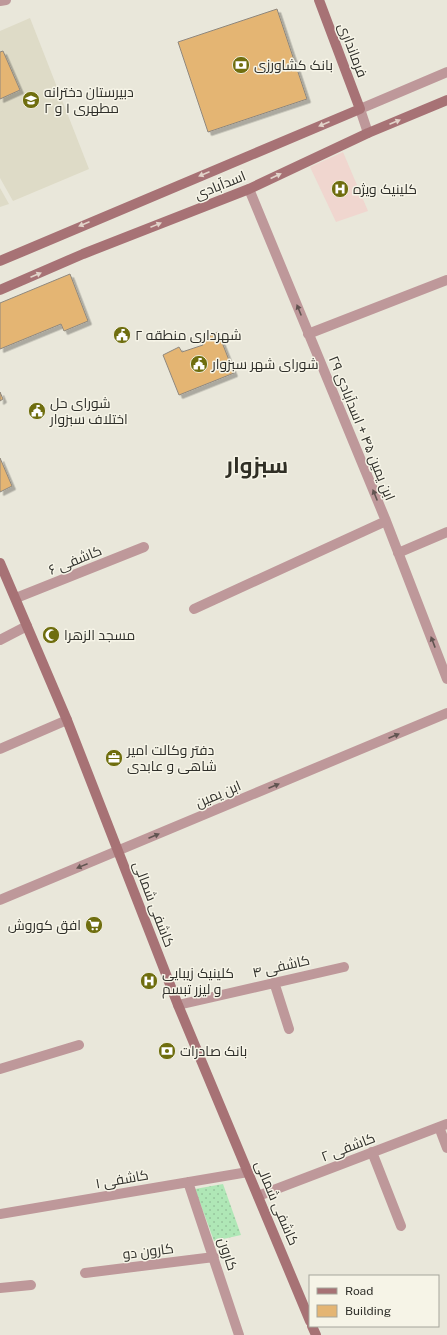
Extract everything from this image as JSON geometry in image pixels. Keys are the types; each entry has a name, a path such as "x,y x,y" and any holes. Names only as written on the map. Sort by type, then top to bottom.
{"main road":[{"name":"فرمانداری","path":"319,0 360,109"},
{"name":"اسدآبادی","path":"0,290 83,254 249,189 368,133 447,100"},
{"name":"اسدآبادی","path":"0,261 360,109"},
{"name":"کاشفی شمالی","path":"0,563 67,720 178,1005 309,1319"}],"street":[{"path":"0,1 6,0"},
{"path":"368,133 360,109 447,72"},
{"name":"ابن یمین ۴۵ + اسدآبادی ۲۹","path":"249,189 386,521 447,679"},
{"path":"308,334 447,280"},
{"path":"194,609 386,521"},
{"path":"398,554 447,532"},
{"name":"کاشفی ۶","path":"16,598 144,547"},
{"path":"0,640 27,626"},
{"name":"ابن یمین","path":"0,900 447,713"},
{"path":"0,748 67,720"},
{"name":"کاشفی ۴","path":"178,1005 344,967"},
{"path":"274,982 289,1030"},
{"path":"0,1069 79,1045"},
{"path":"443,1125 447,1148"},
{"name":"کاشفی ۲","path":"258,1196 443,1125"},
{"path":"372,1152 401,1226"},
{"name":"کاشفی ۱","path":"0,1212 248,1172"},
{"name":"کارون","path":"188,1182 239,1335"},
{"name":"کارون دو","path":"85,1273 214,1258"},
{"path":"0,1288 31,1285"}],"shaded area":[{"name":"دبیرستان دخترانه مطهری ۱ و ۲","path":"30,18 89,169 13,201 0,178 0,31"},
{"name":"کلینیک ویژه","path":"343,152 368,211 336,222 310,167"},
{"path":"0,188 9,204 0,207"}],"green space":[{"path":"223,1184 241,1235 214,1241 195,1189"}],"building":[{"name":"بانک کشاورزی","path":"277,9 307,99 208,132 178,42"},
{"path":"3,51 20,90 0,99 0,52"},
{"path":"70,274 88,321 64,331 61,324 0,349 0,303"},
{"name":"شورای شهر سبزوار","path":"218,332 234,373 179,395 163,355 179,347 182,352 203,345 201,340"},
{"path":"0,392 3,399 0,401"},
{"path":"0,458 12,486 0,492"}],"place":[{"name":"بانک کشاورزی","path":"241,65"},
{"name":"دبیرستان دخترانه مطهری ۱ و ۲","path":"31,100"},
{"name":"کلینیک ویژه","path":"340,189"},
{"name":"شهرداری منطقه ۲","path":"122,335"},
{"name":"شورای شهر سبزوار","path":"199,364"},
{"name":"شورای حل اختلاف سبزوار","path":"37,411"},
{"name":"مسجد الزهرا","path":"51,635"},
{"name":"دفتر وکالت امیر شاهی و عابدی","path":"114,758"},
{"name":"افق کوروش","path":"94,925"},
{"name":"کلینیک زیبایی و لیزر تبسم","path":"149,981"},
{"name":"بانک صادرات","path":"167,1051"}],"district":[{"name":"سبزوار","path":"257,465"}]}
